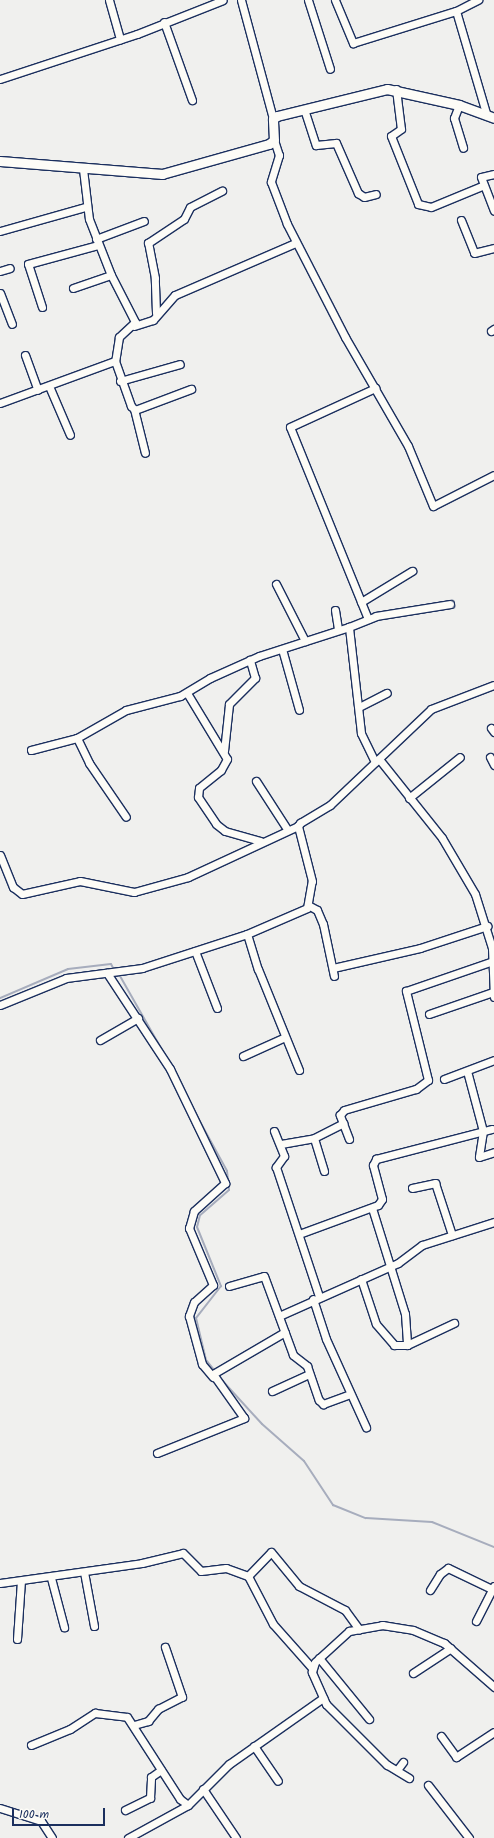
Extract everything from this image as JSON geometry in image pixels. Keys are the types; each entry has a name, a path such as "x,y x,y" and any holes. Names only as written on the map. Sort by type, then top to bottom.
{"street":[{"path":"109,0 120,38"},
{"path":"0,79 120,38 223,0"},
{"path":"242,0 273,119 274,140 279,155 271,182 295,243 408,446 434,507 494,475"},
{"path":"308,0 330,68"},
{"path":"345,0 336,2 353,43 456,11 478,0"},
{"path":"456,11 490,117"},
{"path":"164,22 192,100"},
{"path":"273,119 304,109 396,89 459,105 490,117"},
{"path":"396,89 401,129 391,136 418,204 431,207 484,185"},
{"path":"459,105 454,118 463,148"},
{"path":"304,109 316,145 336,143 360,195 376,194"},
{"path":"0,161 83,169 162,174 274,140"},
{"path":"83,169 85,207 97,242 111,275 138,325"},
{"path":"494,174 481,177 494,210"},
{"path":"145,453 134,409 120,381 114,361 119,337 138,325 158,309 148,243 184,219 190,207 222,191"},
{"path":"0,231 85,207"},
{"path":"461,220 474,253 494,248"},
{"path":"42,307 28,264 97,242 144,221"},
{"path":"138,325 157,317 165,303 175,295 295,243"},
{"path":"0,271 10,268"},
{"path":"73,288 111,275"},
{"path":"0,293 12,324"},
{"path":"25,355 38,390"},
{"path":"0,403 114,361"},
{"path":"120,381 180,364"},
{"path":"49,386 70,436"},
{"path":"368,619 290,426 375,388"},
{"path":"134,409 191,389"},
{"path":"361,602 412,570"},
{"path":"276,584 305,641"},
{"path":"31,750 77,738 126,710 187,693 210,678 250,660 349,627 368,619 450,604"},
{"path":"335,610 338,630"},
{"path":"349,627 363,744 409,798 451,851 475,894 487,926 493,948 494,994 429,1014"},
{"path":"282,649 299,710"},
{"path":"250,660 255,678 229,704 224,751 225,765 199,788 198,797 216,824 225,831 261,841"},
{"path":"0,856 13,887 22,894 80,881 134,892 188,877 286,829 298,826 330,806 431,708 494,685"},
{"path":"187,693 209,732 224,751"},
{"path":"359,707 387,693"},
{"path":"77,738 89,763 126,818"},
{"path":"409,798 460,757"},
{"path":"490,757 494,765"},
{"path":"256,781 286,829"},
{"path":"0,1005 66,978 142,968 247,934 289,917 308,905 312,881 298,826"},
{"path":"308,905 317,910 324,924 334,972 420,948 487,926"},
{"path":"247,934 299,1070"},
{"path":"195,951 217,1008"},
{"path":"350,1139 340,1115 347,1108 416,1089 428,1080 406,991 493,961"},
{"path":"107,973 138,1018 170,1069 225,1183 194,1211 189,1228 213,1284 194,1302 189,1316 204,1368 214,1373 245,1416 157,1453"},
{"path":"100,1040 138,1018"},
{"path":"243,1056 286,1036"},
{"path":"444,1079 494,1060"},
{"path":"467,1071 483,1132 479,1157 494,1152"},
{"path":"281,1144 314,1138 343,1123"},
{"path":"299,1234 372,1208 382,1198 372,1165 376,1159 492,1129"},
{"path":"274,1131 281,1144 284,1156 276,1167 299,1234 326,1339 340,1363 350,1394 366,1428"},
{"path":"314,1138 324,1171"},
{"path":"412,1188 435,1183 452,1235"},
{"path":"372,1208 405,1314 407,1345"},
{"path":"279,1316 316,1298 391,1266 416,1248 494,1222"},
{"path":"228,1286 262,1275 293,1355 304,1364 323,1404 350,1394"},
{"path":"361,1279 379,1330 394,1346 407,1345 454,1323"},
{"path":"214,1373 285,1332"},
{"path":"272,1391 310,1374"},
{"path":"248,1576 271,1552 299,1586 345,1610 359,1629"},
{"path":"0,1583 51,1578 142,1563 183,1553 201,1571 226,1568 248,1576 272,1624 312,1668 323,1698 354,1735 387,1765 409,1778"},
{"path":"430,1590 440,1574 448,1568 493,1588 476,1621"},
{"path":"84,1572 94,1626"},
{"path":"51,1578 64,1627"},
{"path":"17,1639 21,1580"},
{"path":"312,1668 319,1658 349,1631 382,1625 413,1630 451,1648 494,1687"},
{"path":"134,1726 153,1719 158,1709 182,1697 165,1647"},
{"path":"413,1673 451,1648"},
{"path":"319,1658 369,1719"},
{"path":"128,1838 203,1789 254,1746 323,1698"},
{"path":"31,1745 70,1729 95,1713 127,1718 134,1726 161,1770 184,1802"},
{"path":"441,1736 456,1757 494,1732"},
{"path":"254,1746 278,1781"},
{"path":"397,1770 403,1762"},
{"path":"125,1810 150,1798 151,1777 161,1770"},
{"path":"428,1784 469,1838"},
{"path":"203,1789 236,1838"},
{"path":"0,1808 41,1822 52,1838"}],"waterway":[{"path":"0,998 68,969 111,964 113,968"},
{"path":"120,976 166,1057"},
{"path":"192,1107 227,1171 229,1190 200,1215 197,1227 221,1286 196,1318 206,1360 215,1371"},
{"path":"220,1378 262,1424 304,1461 333,1505 366,1518 432,1522 494,1547"}]}
